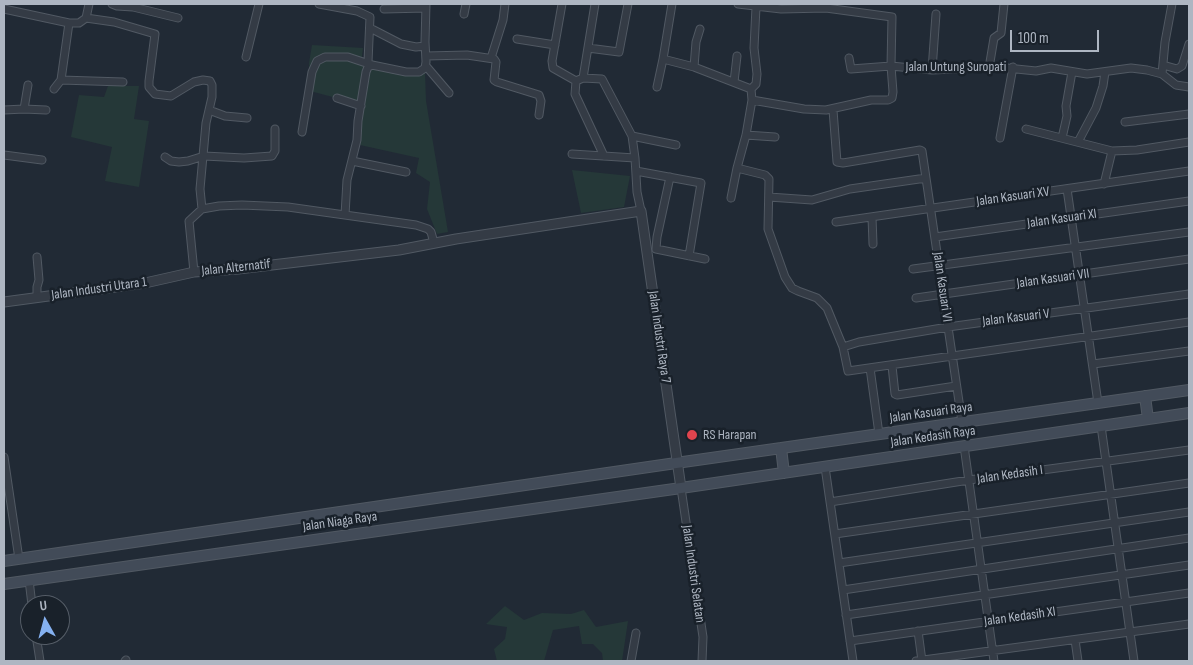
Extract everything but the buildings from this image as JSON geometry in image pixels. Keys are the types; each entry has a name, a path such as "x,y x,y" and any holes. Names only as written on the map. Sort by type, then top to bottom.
{"main road":[{"name":"Jalan Kasuari Raya","path":"676,463 1189,390"},
{"path":"1145,396 1148,419"},
{"name":"Jalan Kedasih Raya","path":"680,488 1189,413"},
{"path":"781,448 784,473"},
{"name":"Jalan Niaga Raya","path":"4,561 676,463"},
{"name":"Jalan Niaga Raya","path":"4,584 680,488"}],"street":[{"path":"4,9 69,23 79,23 86,18 89,4"},
{"path":"112,4 178,18"},
{"path":"246,57 259,4"},
{"path":"320,4 362,12 370,17 370,64 367,69 352,161 347,180 344,215"},
{"path":"464,14 466,4"},
{"path":"491,58 501,26 505,4"},
{"path":"562,4 552,61 553,68 580,80 598,78 603,80 632,136 637,192 641,212"},
{"path":"595,4 588,48 575,94 604,156"},
{"path":"588,48 619,52 628,4"},
{"path":"656,87 672,4"},
{"name":"Jalan Untung Suropati","path":"738,4 781,9 826,8 892,17 891,66 932,70 1013,67 1036,71 1059,69 1087,74 1131,68 1162,74 1176,85 1189,87"},
{"path":"989,68 994,38 1001,33 1004,4"},
{"path":"1162,74 1165,42 1172,4"},
{"path":"384,9 426,6 426,66 449,93"},
{"path":"751,89 756,84 757,74 754,48 756,7"},
{"path":"932,70 936,14"},
{"path":"86,18 114,22 155,34 149,80 151,91 155,94 171,96 194,82 210,81 212,85 200,189 202,209 242,204 297,207 383,219 424,227 431,232 434,243"},
{"path":"54,89 61,80 69,23"},
{"path":"370,28 401,44 416,47 425,46"},
{"path":"694,66 696,42 700,29"},
{"path":"517,39 556,45"},
{"path":"1164,65 1177,69 1182,66 1189,44"},
{"path":"426,56 491,58 496,62 493,74 495,81 540,96 542,101 539,115"},
{"path":"734,82 738,56"},
{"path":"302,132 312,72 317,61 325,57 348,57 370,64 416,72 423,70 426,66"},
{"path":"752,100 804,109 833,110 855,103 892,98 891,66 851,68 849,58"},
{"path":"662,59 694,66 751,89"},
{"path":"1000,138 1013,67"},
{"path":"1062,138 1067,116 1066,106 1072,72"},
{"path":"1078,142 1096,108 1103,86 1104,72"},
{"path":"61,80 123,82"},
{"path":"24,109 28,85"},
{"path":"731,198 746,134 752,100 751,89"},
{"path":"337,98 361,106"},
{"path":"4,110 46,110"},
{"path":"209,110 225,116 247,118"},
{"name":"Jalan Kasuari VI","path":"833,110 836,158 838,162 843,163 922,151 962,422"},
{"path":"1125,122 1189,114"},
{"path":"165,157 171,161 179,162 204,156 244,158 272,156 275,151 275,129"},
{"path":"1026,129 1112,151 1138,150 1189,142"},
{"path":"746,134 775,137"},
{"path":"632,136 676,145"},
{"path":"1104,184 1112,151"},
{"path":"572,154 635,158"},
{"path":"4,155 42,160"},
{"path":"352,161 406,172"},
{"path":"737,168 767,177 770,182 767,210 768,229 785,277 792,288 823,302 832,317 843,347 848,371 1189,322"},
{"path":"636,171 701,183 689,256"},
{"name":"Jalan Kasuari XV","path":"836,222 1189,171"},
{"path":"670,177 656,250 705,259"},
{"path":"769,197 812,200 850,189 926,178"},
{"path":"1067,189 1098,403"},
{"name":"Jalan Kasuari XI","path":"935,237 1189,201"},
{"name":"Jalan Alternatif","path":"202,209 188,222 194,272 238,269 399,250 641,212"},
{"name":"Jalan Industri Raya 7","path":"641,212 680,488"},
{"path":"872,217 873,244"},
{"path":"913,269 1189,232"},
{"path":"37,256 39,280 37,298"},
{"name":"Jalan Kasuari VII","path":"916,298 1189,259"},
{"name":"Jalan Industri Utara 1","path":"4,302 145,283 194,272"},
{"name":"Jalan Kasuari V","path":"843,347 859,342 948,327 1189,294"},
{"path":"1093,364 1189,351"},
{"path":"892,366 895,394 897,395 956,386"},
{"path":"870,368 879,434"},
{"path":"1100,426 1134,661"},
{"path":"964,446 994,661"},
{"name":"Jalan Kedasih I","path":"830,502 969,480 1189,450"},
{"path":"4,457 19,559"},
{"path":"825,467 853,661"},
{"path":"835,534 1189,482"},
{"name":"Jalan Industri Selatan","path":"680,488 703,637 702,661"},
{"path":"839,563 1189,512"},
{"path":"843,590 1189,538"},
{"path":"846,615 1189,566"},
{"path":"29,580 31,595"},
{"name":"Jalan Kedasih XI","path":"850,641 1189,593"},
{"path":"918,631 920,661 1189,624"},
{"path":"631,661 636,633"},
{"path":"1075,640 1078,661"},
{"path":"38,645 40,661"}],"shaded area":[{"path":"312,45 363,48 361,64 425,72 426,101 448,232 437,234 427,209 430,182 416,173 419,158 360,145 363,105 310,91 309,63"},
{"path":"108,86 139,86 134,119 149,121 139,187 105,181 112,147 71,137 79,95 104,97"},
{"path":"572,170 630,176 624,207 581,213"},
{"path":"505,606 524,620 542,613 571,614 584,610 596,627 628,621 622,661 603,661 602,653 593,644 582,644 579,626 553,630 544,661 497,661 494,649 505,639 507,627 486,624"}],"place":[{"name":"RS Harapan","path":"692,435"}]}
